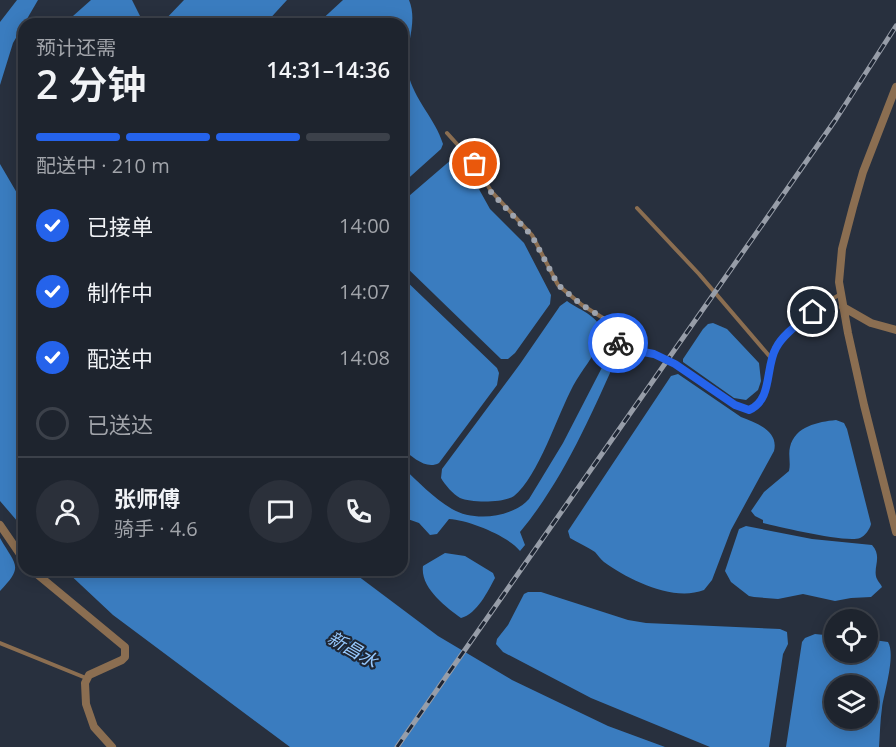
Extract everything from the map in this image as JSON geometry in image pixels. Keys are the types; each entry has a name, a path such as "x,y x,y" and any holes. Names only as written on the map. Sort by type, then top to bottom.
{"street":[{"path":"896,87 863,172 850,217 840,267 843,308 864,407 896,532"},
{"path":"843,308 871,323 896,330"},
{"path":"0,525 18,551"},
{"path":"39,576 125,648 125,657 122,660 86,678 84,694 94,727 112,747"}],"lane":[{"path":"447,133 475,164 490,191 532,236 558,285 582,305 603,318 615,340 621,346 654,354 675,364 735,405 749,410 757,406 763,398 777,345 825,302 841,294"},
{"path":"638,208 772,358"},
{"path":"0,643 86,678"}],"water":[{"path":"17,0 38,0 28,18 18,18 18,34 13,43 0,85 0,22"},
{"path":"91,0 132,0 141,18 71,18"},
{"path":"184,0 287,0 270,18 167,18"},
{"path":"343,0 409,0 412,9 412,27 408,49 408,18 324,18"},
{"path":"408,73 415,92 443,144 441,149 408,179"},
{"path":"452,159 461,161 490,209 524,243 551,295 550,304 515,353 508,359 501,359 408,269 408,197"},
{"path":"0,164 18,195 18,522 0,501"},
{"path":"408,283 497,368 499,373 497,385 439,463 429,465 408,453"},
{"path":"567,301 596,320 602,332 602,339 573,386 531,475 514,496 503,500 487,502 460,498 441,478 442,469 560,306"},
{"path":"713,323 727,329 759,363 761,381 758,390 746,400 734,398 683,362 703,329"},
{"path":"611,350 619,353 587,423 563,468 536,512 520,532 525,545 520,551 498,535 467,522 449,519 437,534 430,535 419,523 408,519 408,472 438,500 461,513 482,517 503,514 529,499 563,443"},
{"path":"678,374 741,417 765,429 770,433 775,444 774,451 731,530 712,580 704,590 692,593 665,591 626,576 604,562 595,552 570,538 568,531 671,376"},
{"path":"836,420 844,423 847,429 871,524 870,528 864,536 853,539 813,534 763,523 763,520 751,511 764,492 789,471 789,450 797,434 808,426"},
{"path":"746,526 812,539 872,545 877,554 877,580 882,587 871,597 835,601 803,594 778,599 749,596 731,582 725,571 739,529"},
{"path":"0,538 13,560 15,571 0,591"},
{"path":"445,553 465,556 493,573 495,578 477,607 461,618 435,596 423,574 423,566"},
{"name":"新昌水","path":"71,576 358,576 438,636 512,680 608,726 665,747 290,747 113,615"},
{"path":"541,592 628,620 646,623 780,629 787,632 788,644 783,654 769,747 710,747 591,698 503,652 496,644 497,639 508,625 524,594"},
{"path":"815,634 824,635 824,663 878,663 878,641 888,642 891,656 881,713 879,747 786,747 802,642 805,638"}],"railway":[{"path":"397,747 836,119 896,26"}],"way so far":[{"path":"475,164 490,191 532,236 558,285 590,311 603,318 618,343"}],"route":[{"path":"618,343 627,349 654,354 675,364 735,405 749,410 757,406 763,398 770,362 777,345 813,312"}]}
